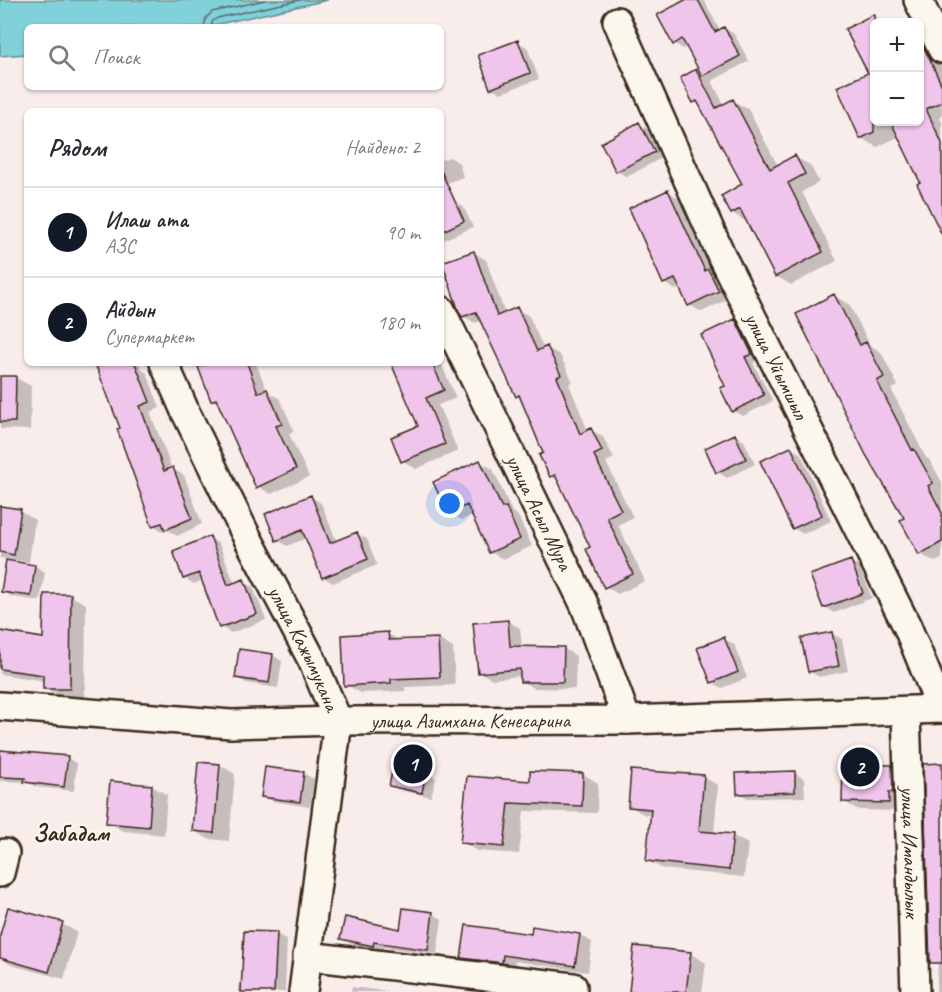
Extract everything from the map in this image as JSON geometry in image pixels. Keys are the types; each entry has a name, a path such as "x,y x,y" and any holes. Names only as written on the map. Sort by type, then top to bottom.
{"street":[{"path":"918,0 942,49"},
{"name":"улица Уйымшыл","path":"617,21 723,259 907,626 941,709"},
{"name":"улица Асыл Мура","path":"444,316 585,606 627,720"},
{"name":"улица Кажымукана","path":"165,366 245,533 312,660 338,721 303,992"},
{"name":"улица Азимхана Кенесарина","path":"0,706 231,724 338,721 627,720 941,709"},
{"name":"улица Имандылык","path":"906,711 915,992"},
{"path":"307,956 573,987"}],"water":[{"path":"0,0 328,0 219,24 24,24 24,54 0,56"}],"building":[{"path":"685,0 698,0 715,32 724,27 740,56 702,76 682,39 673,45 657,15"},
{"path":"874,14 874,18 870,18 870,126 874,126 874,132 860,139 837,87 868,73 845,29"},
{"path":"518,40 530,73 490,89 478,55"},
{"path":"924,48 942,86 942,102 926,109 942,143 942,235 917,184 920,182 893,126 924,126"},
{"path":"696,69 716,108 733,99 770,169 795,155 805,174 788,183 823,252 775,277 740,209 731,214 721,196 742,184 697,101 693,103 680,78"},
{"path":"639,122 655,152 616,172 601,143"},
{"path":"444,178 464,221 444,231"},
{"path":"668,190 705,271 708,269 719,291 688,306 675,279 663,284 629,208"},
{"path":"474,251 497,316 517,307 537,351 547,346 561,375 557,377 580,434 591,428 602,451 594,455 621,510 607,517 633,574 604,588 586,549 590,547 555,475 550,477 539,455 543,453 519,395 516,397 476,312 462,317 459,312 444,268 444,261"},
{"path":"834,294 860,345 866,342 884,377 877,381 912,450 914,449 933,483 928,486 942,513 942,542 919,555 900,520 904,518 866,455 796,314"},
{"path":"735,319 752,354 745,357 764,395 732,412 720,388 725,386 701,335"},
{"path":"96,366 136,366 150,402 140,406 164,471 173,467 192,518 165,530 162,523 152,526 117,429 120,428"},
{"path":"248,366 258,393 267,389 282,424 276,426 296,469 256,488 216,399 211,401 198,367"},
{"path":"392,366 433,366 444,390 426,398 445,444 401,462 391,437 418,426"},
{"path":"0,376 16,376 15,422 0,422"},
{"path":"735,434 746,459 716,473 705,448"},
{"path":"791,447 822,515 792,529 760,461"},
{"path":"480,460 502,508 506,507 520,539 489,553 467,505 448,514 433,482"},
{"path":"311,495 330,543 357,532 368,559 322,578 302,530 276,541 265,514"},
{"path":"0,506 21,509 14,555 0,552"},
{"path":"210,536 228,585 244,579 257,614 219,628 199,573 183,579 173,551"},
{"path":"6,560 35,565 31,596 1,592"},
{"path":"851,560 863,593 823,608 810,575"},
{"path":"44,594 71,594 70,689 43,689 43,675 0,669 0,631 43,638"},
{"path":"508,620 510,646 564,647 563,682 520,682 520,669 478,673 473,623"},
{"path":"388,632 389,640 438,638 440,677 391,679 391,683 344,686 342,635"},
{"path":"832,632 839,666 808,672 801,638"},
{"path":"724,637 738,672 711,683 697,648"},
{"path":"239,649 273,654 269,683 235,678"},
{"path":"0,750 68,756 64,787 24,782 25,778 0,777"},
{"path":"198,762 220,764 214,833 192,831"},
{"path":"394,763 426,771 422,793 389,786"},
{"path":"942,763 942,963 930,963 923,764"},
{"path":"843,764 892,765 893,792 889,792 889,803 842,802"},
{"path":"265,767 304,772 300,802 261,797"},
{"path":"631,770 704,775 699,831 733,834 729,870 646,861 651,809 628,807"},
{"path":"530,771 583,773 582,806 509,803 504,847 460,843 467,776 530,781"},
{"path":"795,771 795,792 737,794 736,773"},
{"path":"110,781 152,785 149,827 106,823"},
{"path":"8,907 63,922 49,972 0,958 0,935"},
{"path":"403,908 433,912 428,950 374,942 373,946 340,939 345,917 400,929"},
{"path":"466,925 531,934 532,926 580,934 575,966 503,955 502,963 461,958"},
{"path":"244,931 277,932 274,992 241,992"},
{"path":"634,946 691,952 686,992 629,992"}],"place":[{"name":"Илаш ата","path":"413,764"},
{"name":"Айдын","path":"860,767"}],"district":[{"name":"Забадам","path":"71,833"}]}
